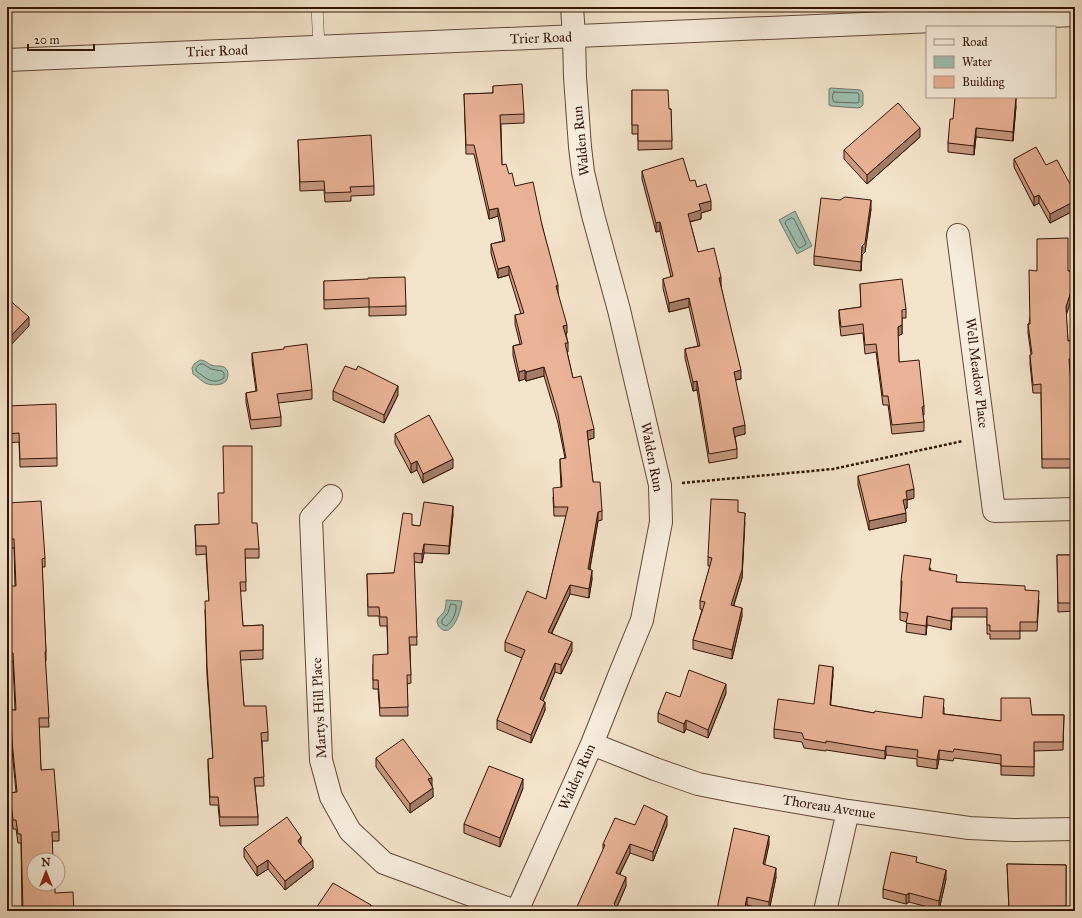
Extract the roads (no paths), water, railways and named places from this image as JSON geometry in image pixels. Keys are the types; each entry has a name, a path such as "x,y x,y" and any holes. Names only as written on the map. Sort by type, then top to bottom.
{"street":[{"name":"Walden Run","path":"516,911 592,744 618,676 642,620 661,522 660,485 619,310 583,172 575,77 572,7"},
{"name":"Trier Road","path":"7,60 1075,15"},
{"name":"Well Meadow Place","path":"958,235 994,511 1075,509"},
{"name":"Martys Hill Place","path":"331,496 311,518 320,760 331,797 350,831 384,863 516,911"},
{"name":"Thoreau Avenue","path":"592,744 698,784 738,792 848,811 969,828 1013,830 1075,828"},
{"path":"825,911 848,811"}],"lane":[{"path":"317,7 319,47"}],"water":[{"path":"829,89 861,90 863,93 863,105 858,108 829,105"},
{"path":"795,211 812,246 797,254 779,220"},
{"path":"200,360 213,366 224,367 228,374 226,381 218,385 208,384 193,374 192,368 194,364"},
{"path":"446,600 462,601 454,625 447,630 443,630 437,622 438,618 444,611"}]}
